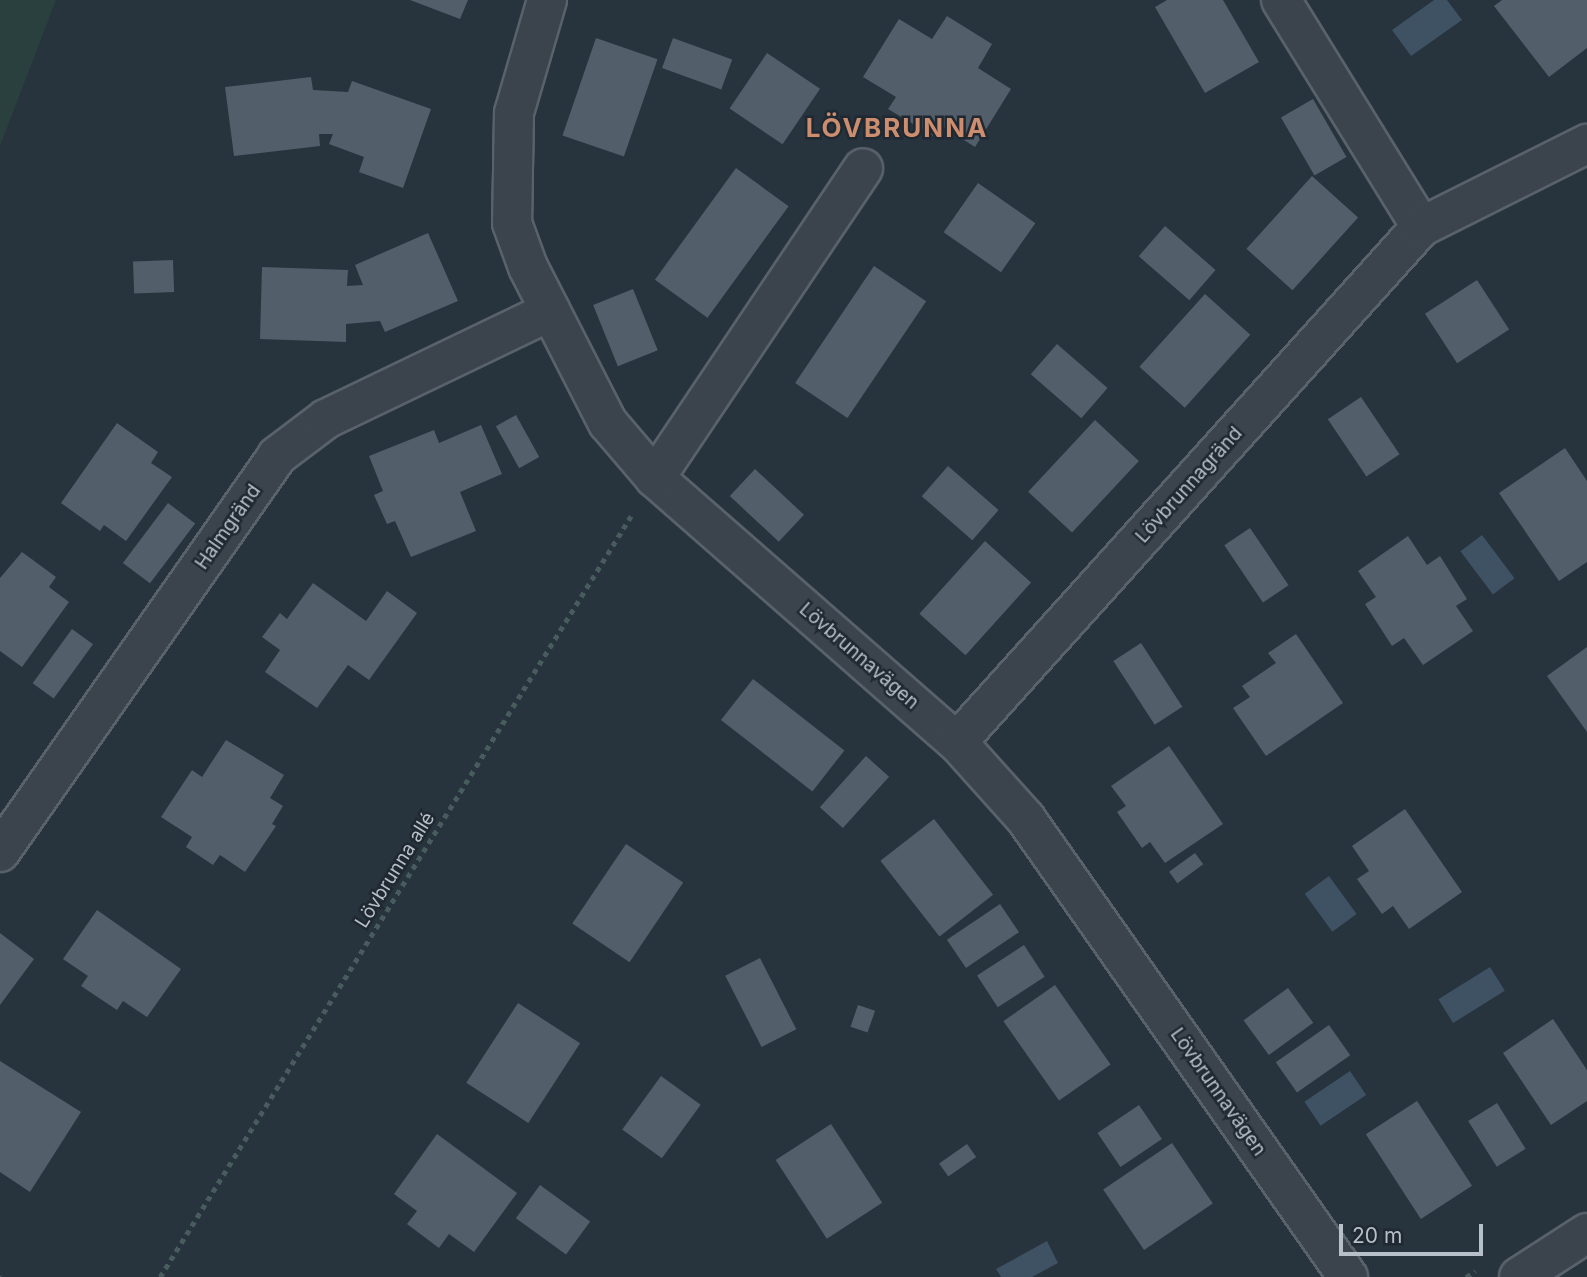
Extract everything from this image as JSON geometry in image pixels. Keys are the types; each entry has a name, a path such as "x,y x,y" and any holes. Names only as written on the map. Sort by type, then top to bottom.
{"street":[{"name":"Lövbrunnavägen","path":"547,0 514,113 510,165 512,223 550,311 608,423 655,478 957,743 1026,818 1348,1277"},
{"path":"1281,0 1421,227"},
{"name":"Lövbrunnagränd","path":"957,743 1421,227 1587,144"},
{"path":"655,478 863,168"},
{"name":"Halmgränd","path":"0,852 277,456 326,419 550,311"},
{"path":"1519,1277 1587,1233"}],"path":[{"name":"Lövbrunna allé","path":"160,1277 655,478"}],"green space":[{"path":"0,0 56,0 0,146"}],"water":[{"path":"1434,0 1447,0 1462,20 1411,56 1392,30"},
{"path":"1482,535 1514,578 1493,594 1460,551"},
{"path":"1329,876 1357,914 1332,932 1305,894"},
{"path":"1490,967 1505,991 1453,1023 1438,999"},
{"path":"1350,1071 1366,1095 1321,1126 1304,1102"},
{"path":"1047,1241 1058,1263 1032,1277 1001,1277 996,1269"}],"building":[{"path":"410,0 468,0 460,19"},
{"path":"1167,0 1223,0 1259,62 1205,93 1155,7"},
{"path":"1502,0 1587,0 1587,48 1549,77 1494,6"},
{"path":"947,16 992,44 978,68 1011,89 975,147 942,126 935,137 888,109 896,97 863,77 899,19 932,39"},
{"path":"596,38 657,59 624,157 562,135"},
{"path":"673,38 732,60 721,90 662,68"},
{"path":"767,53 820,89 783,144 730,109"},
{"path":"311,77 313,90 348,92 352,81 431,109 403,188 359,172 364,157 329,144 333,134 319,134 320,146 234,156 225,87"},
{"path":"1313,99 1346,157 1314,176 1281,118"},
{"path":"736,168 789,206 707,318 655,280"},
{"path":"1312,176 1358,217 1293,290 1246,249"},
{"path":"978,183 1035,223 1001,272 944,232"},
{"path":"1165,226 1216,270 1189,300 1139,256"},
{"path":"428,233 458,301 385,332 380,321 346,324 346,342 260,339 262,267 348,270 347,286 363,285 355,265"},
{"path":"173,260 174,292 134,293 133,261"},
{"path":"874,266 926,301 847,418 795,383"},
{"path":"1477,280 1509,329 1457,363 1425,314"},
{"path":"633,289 658,350 618,366 593,305"},
{"path":"1205,294 1250,335 1185,408 1139,367"},
{"path":"1057,344 1108,388 1081,418 1031,374"},
{"path":"1361,397 1400,454 1366,477 1328,419"},
{"path":"516,415 539,457 519,468 496,426"},
{"path":"1095,420 1139,461 1072,533 1028,492"},
{"path":"117,423 158,452 151,463 172,477 126,541 104,525 100,531 61,503"},
{"path":"481,425 502,474 460,492 476,531 411,557 395,521 387,524 374,495 383,491 369,456 434,430 439,443"},
{"path":"1565,448 1587,481 1587,562 1559,581 1499,493"},
{"path":"948,466 999,510 972,540 922,496"},
{"path":"755,469 804,515 779,542 730,496"},
{"path":"168,503 195,523 150,583 123,563"},
{"path":"1250,528 1289,585 1263,603 1224,545"},
{"path":"1408,536 1427,565 1440,556 1467,599 1456,606 1473,631 1423,665 1404,638 1392,646 1365,604 1376,597 1358,571"},
{"path":"985,541 1031,582 966,655 919,614"},
{"path":"22,552 56,577 49,587 69,602 22,667 0,651 0,578"},
{"path":"313,583 366,621 387,591 417,613 369,680 348,665 317,708 265,672 280,650 262,637 280,613 287,619"},
{"path":"72,629 93,644 54,698 33,683"},
{"path":"1296,634 1343,703 1266,756 1233,708 1250,697 1242,686 1276,663 1268,653"},
{"path":"1141,643 1182,707 1155,725 1113,661"},
{"path":"1587,647 1587,732 1547,676"},
{"path":"753,679 844,750 812,791 721,720"},
{"path":"226,740 284,775 270,798 283,806 272,824 276,826 245,872 220,855 213,865 186,847 192,837 161,817 192,770 202,777"},
{"path":"1169,746 1223,824 1165,863 1150,842 1142,848 1117,812 1126,806 1111,786"},
{"path":"866,756 889,777 843,828 820,807"},
{"path":"1405,809 1462,892 1409,929 1393,906 1382,914 1357,879 1369,871 1352,846"},
{"path":"934,819 993,895 940,937 880,861"},
{"path":"626,844 683,883 630,962 572,924"},
{"path":"1195,853 1203,864 1177,883 1169,872"},
{"path":"1000,904 1019,932 966,968 947,940"},
{"path":"97,910 181,969 147,1017 123,1001 117,1010 81,986 88,976 63,959"},
{"path":"0,933 34,959 0,1005"},
{"path":"1024,945 1045,977 998,1007 977,975"},
{"path":"760,958 796,1029 762,1047 725,976"},
{"path":"1055,985 1111,1064 1059,1101 1003,1021"},
{"path":"1288,988 1313,1023 1269,1055 1244,1020"},
{"path":"518,1003 580,1043 528,1123 466,1083"},
{"path":"858,1005 875,1011 868,1033 851,1027"},
{"path":"1553,1019 1587,1070 1587,1101 1551,1125 1503,1053"},
{"path":"1329,1025 1350,1055 1297,1093 1276,1062"},
{"path":"0,1061 81,1112 30,1192 0,1172"},
{"path":"661,1076 701,1105 662,1158 622,1129"},
{"path":"1417,1101 1472,1186 1421,1219 1366,1134"},
{"path":"1497,1103 1526,1149 1497,1167 1468,1121"},
{"path":"1139,1105 1162,1139 1120,1167 1098,1133"},
{"path":"831,1124 882,1203 827,1239 776,1160"},
{"path":"437,1134 517,1193 474,1252 449,1234 439,1248 407,1224 417,1211 394,1194"},
{"path":"1172,1143 1213,1204 1144,1250 1103,1189"},
{"path":"967,1144 976,1157 948,1177 939,1164"},
{"path":"540,1185 590,1221 566,1255 516,1218"}],"district":[{"name":"LÖVBRUNNA","path":"897,128"}]}
